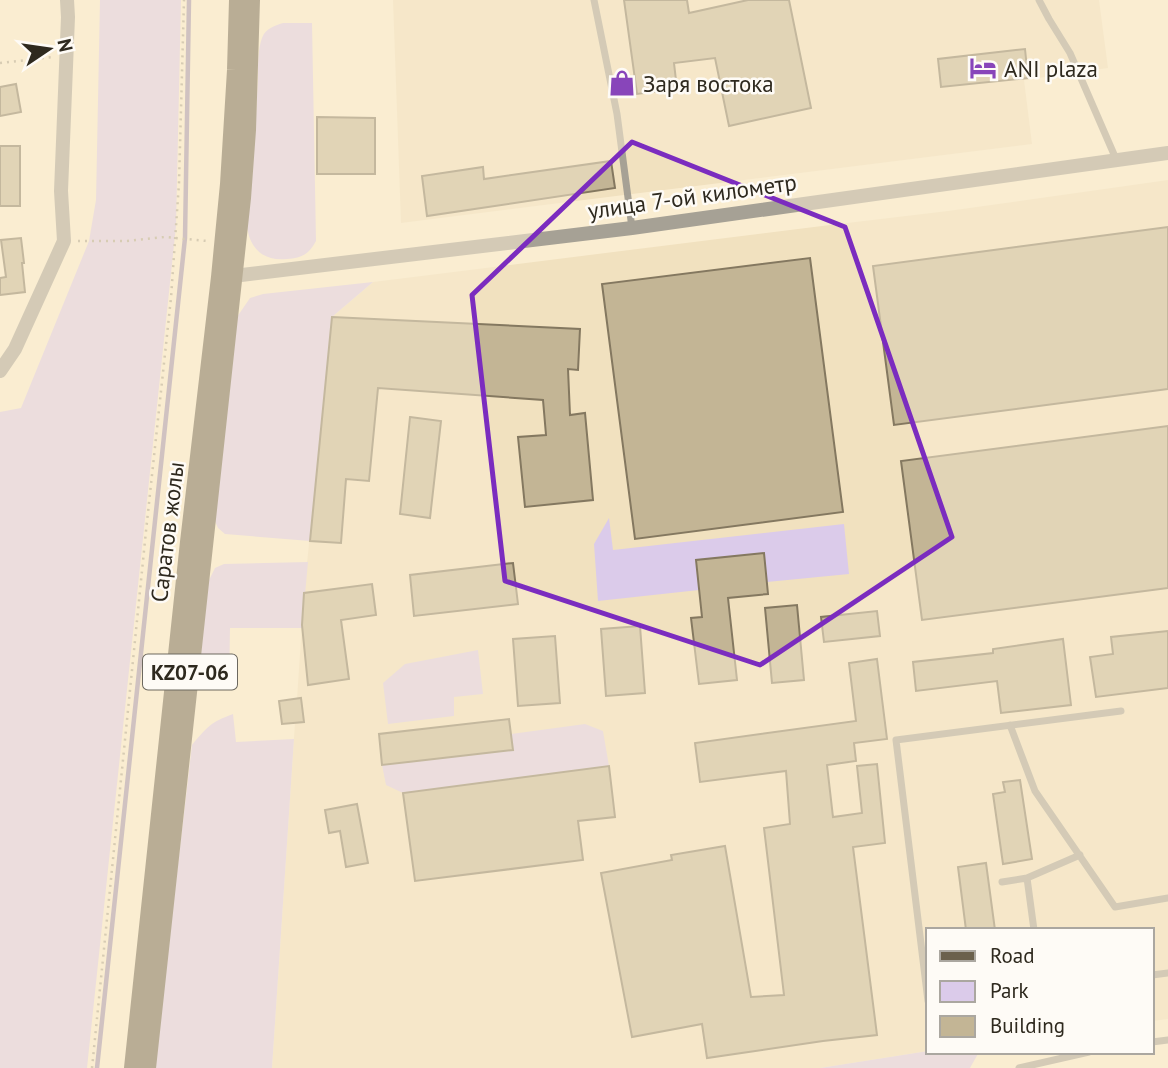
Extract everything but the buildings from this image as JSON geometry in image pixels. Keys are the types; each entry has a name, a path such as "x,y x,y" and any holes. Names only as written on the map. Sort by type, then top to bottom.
{"main road":[{"name":"Саратов жолы","path":"227,276 238,0"},
{"name":"Саратов жолы","path":"133,1068 227,276 247,130 251,0"},
{"name":"Саратов жолы","path":"147,1068 197,543"}],"street":[{"path":"0,371 15,349 64,241 61,191 67,0"},
{"name":"улица 7-ой километр","path":"227,276 632,228 1168,153"}],"lane":[{"path":"594,0 617,114 632,228"},
{"path":"1039,0 1070,52 1116,160"},
{"path":"926,985 896,740 1121,711"},
{"path":"1010,725 1035,791 1115,907 1168,898"},
{"path":"1002,882 1027,878 1080,855"},
{"path":"1027,878 1034,928"},
{"path":"1019,1068 1081,1054"}],"path":[{"path":"92,1068 171,298 179,183 184,0"},
{"path":"0,63 67,56"},
{"path":"64,241 127,241 165,237 194,239"}],"highlighted area":[{"path":"632,142 845,227 952,537 760,665 505,581 472,295"}],"shaded area":[{"name":"Заря востока","path":"393,0 1099,0 1108,68 1024,80 1032,144 401,223"},
{"path":"1168,180 1168,1019 1154,1021 1154,928 926,928 926,1051 820,1068 272,1068 295,723 304,721 301,699 297,699 304,593 332,317 373,282 948,211"}],"green space":[{"path":"100,0 181,0 176,226 87,1068 0,1068 0,412 21,408 89,241 96,200"},
{"path":"283,23 312,23 316,241 311,249 297,258 280,259 259,252 249,236 246,220 257,99 258,56 266,32"},
{"path":"373,282 332,317 310,541 225,534 214,519 237,317 250,298 263,294"},
{"path":"609,518 613,550 844,524 849,574 767,582 764,553 697,560 699,590 598,601 594,544"},
{"path":"308,562 302,628 230,628 229,690 198,683 208,582 215,568 224,564"},
{"path":"478,650 483,694 454,697 454,716 388,724 383,683 405,664"},
{"path":"233,714 236,742 294,739 272,1068 154,1068 192,745 210,726"},
{"path":"585,724 603,731 609,766 403,793 386,785 382,765 513,750 511,734"},
{"path":"926,1051 926,1054 978,1054 970,1068 820,1068"}],"waterway":[{"path":"97,1068 185,238 189,0"}],"place":[{"name":"ANI plaza","path":"983,68"},
{"name":"Заря востока","path":"622,83"}]}
